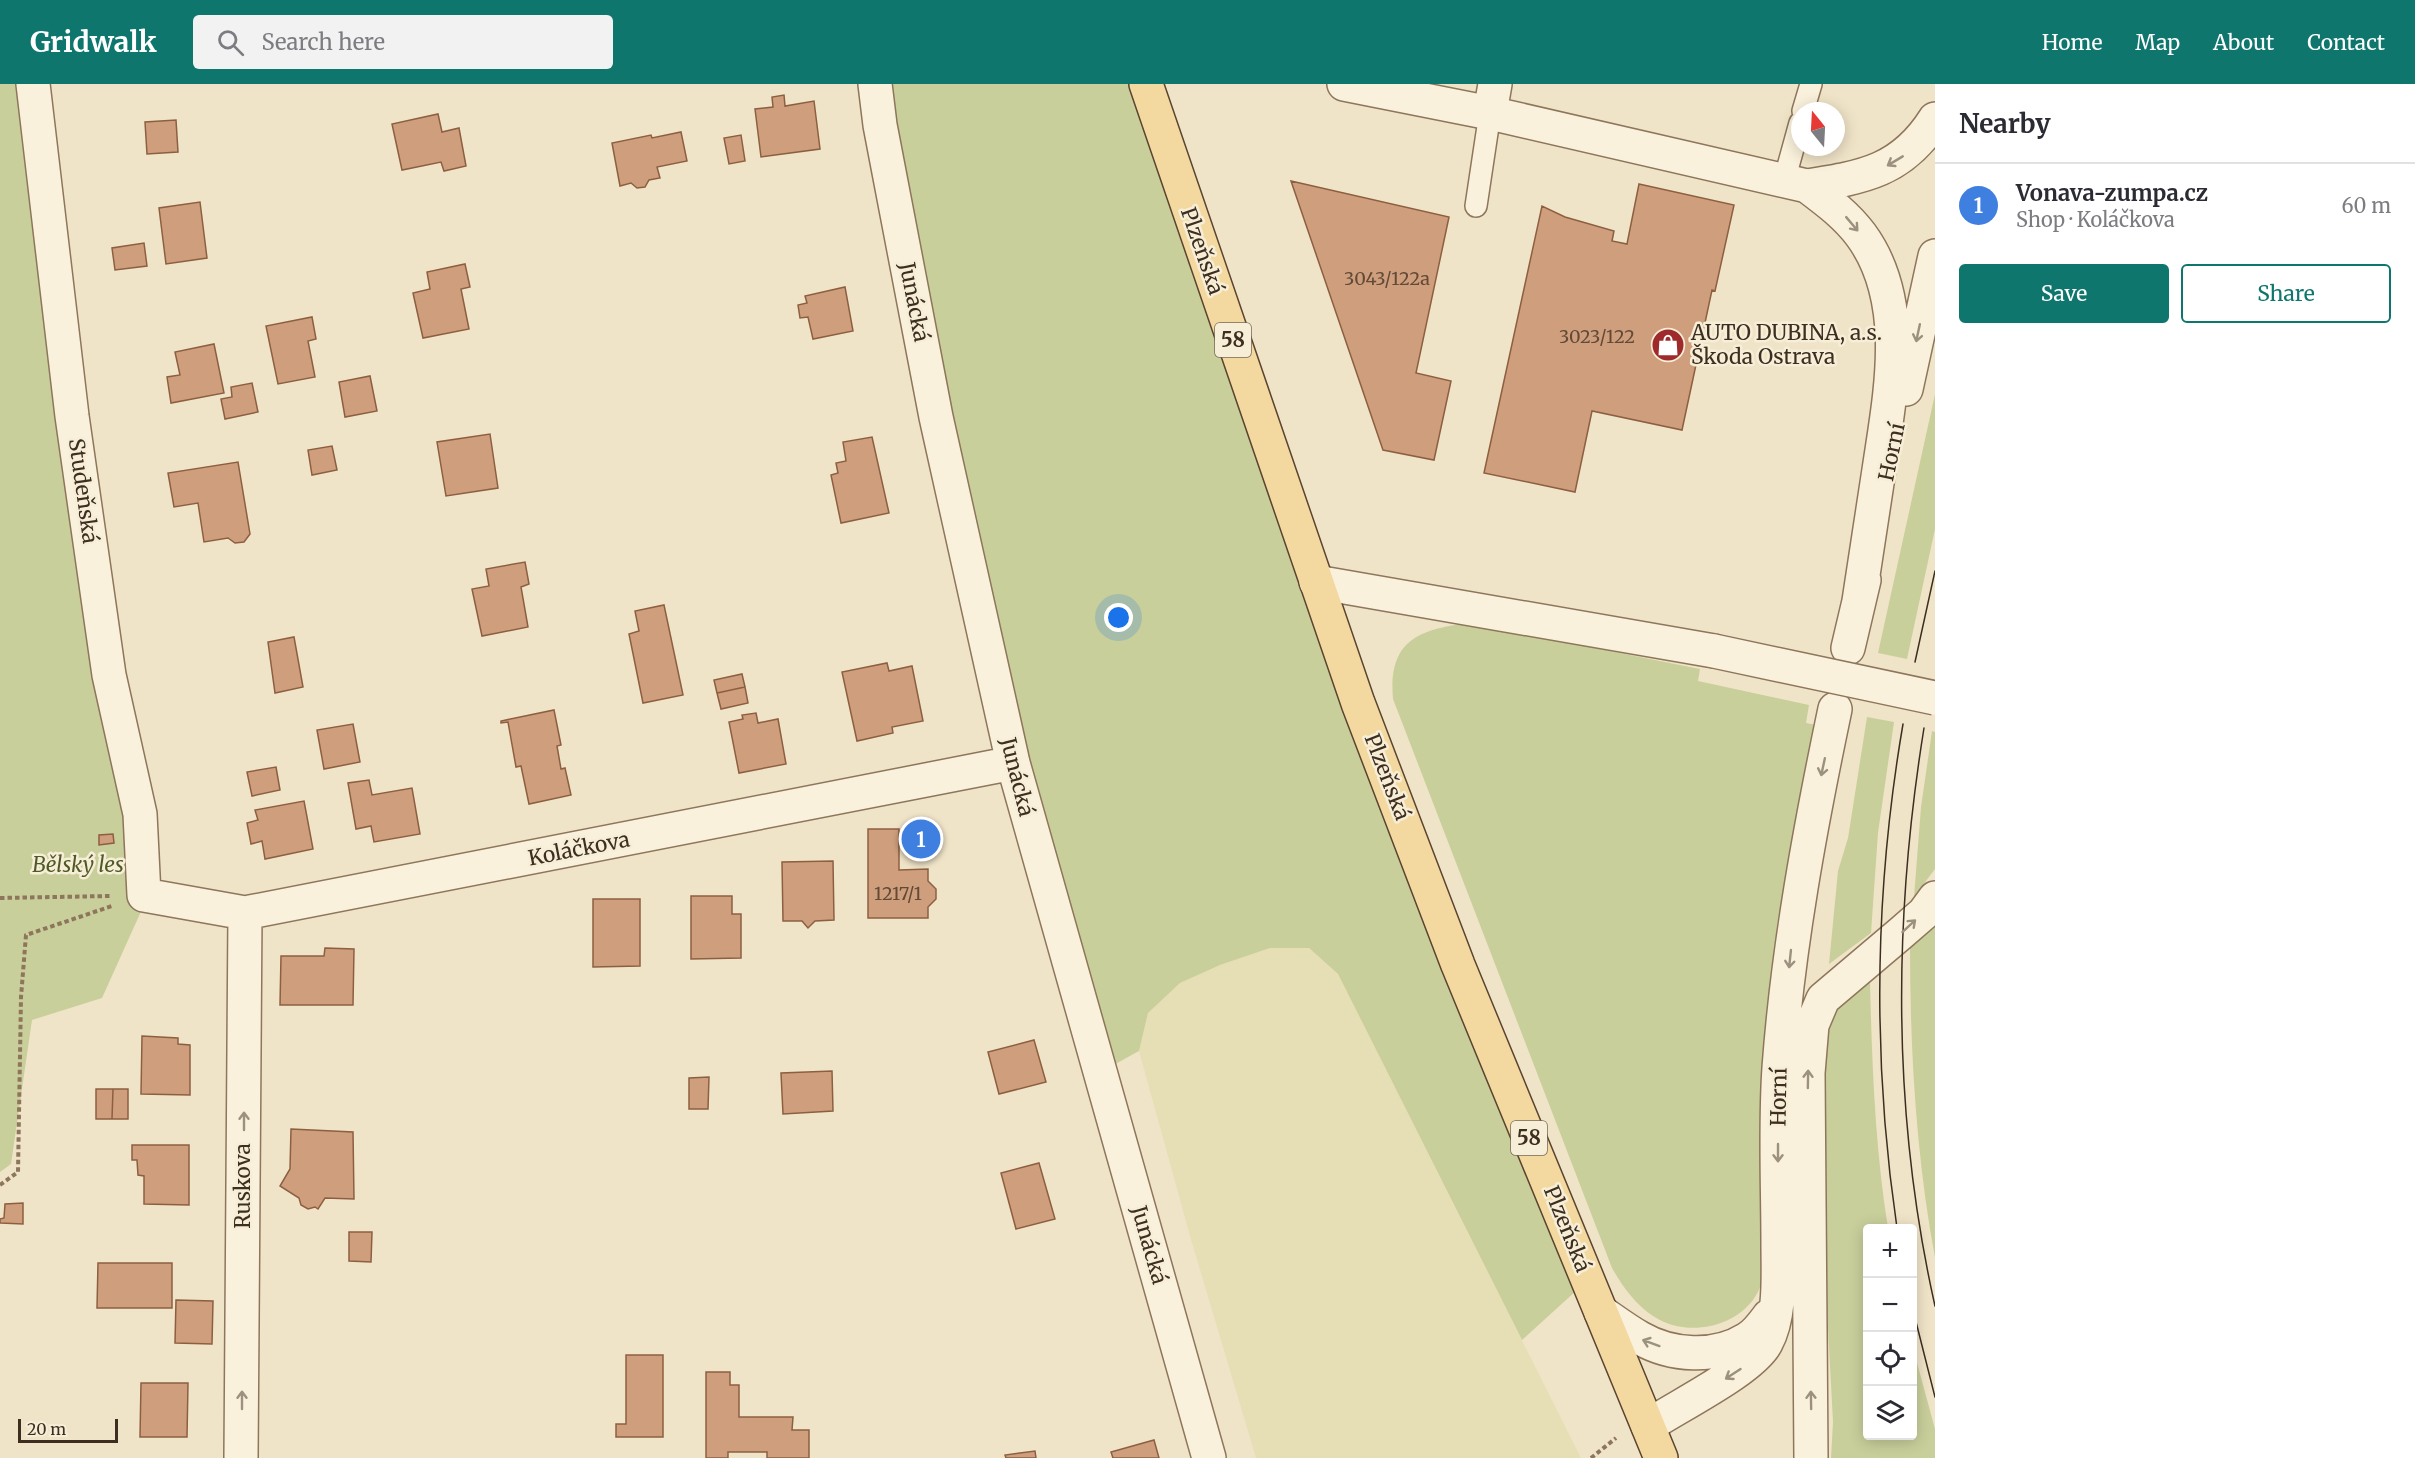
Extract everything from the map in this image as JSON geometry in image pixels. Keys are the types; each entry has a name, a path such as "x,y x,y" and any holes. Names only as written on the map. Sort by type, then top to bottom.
{"main road":[{"name":"Plzeňská","path":"1146,84 1358,703 1458,965 1601,1312 1633,1431 1661,1458"}],"street":[{"name":"Studeňská","path":"33,84 72,416 108,664 140,814 144,895"},
{"name":"Junácká","path":"874,84 936,417 1012,763 1209,1458"},
{"path":"1344,84 1493,99 1796,184 1846,217 1862,237 1883,283 1889,309 1893,348 1891,391 1859,601"},
{"path":"1796,184 1848,180 1886,166 1904,156 1922,140 1935,119"},
{"name":"Horní","path":"1848,648 1935,256"},
{"path":"1316,582 1714,651 1935,698"},
{"name":"Horní","path":"1633,1431 1733,1374 1766,1345 1771,1331 1778,1281 1779,1070 1788,978 1817,795 1835,709"},
{"name":"Koláčkova","path":"144,895 245,913 1012,763"},
{"path":"1811,1458 1808,1073 1812,1025 1822,999 1901,933 1935,898"},
{"name":"Ruskova","path":"242,1458 245,913"},
{"path":"1601,1312 1642,1339 1677,1352 1701,1353 1725,1348 1747,1339 1760,1327 1775,1307"}],"lane":[{"path":"1805,102 1810,84"},
{"path":"1476,206 1493,99"},
{"path":"1796,184 1798,156"}],"path":[{"path":"0,898 144,895"},
{"path":"0,1185 18,1172 21,998 26,935 144,895"},
{"path":"1591,1458 1633,1431"}],"shaded area":[{"path":"1270,948 1309,948 1338,974 1581,1458 1256,1458 1190,1236 1139,1051 1148,1013 1180,983 1220,965"}],"green space":[{"name":"Bělský les","path":"0,84 49,84 68,281 157,876 102,998 32,1020 11,1164 0,1172"},
{"path":"875,84 1146,84 1588,1280 1522,1340 1338,974 1309,948 1270,948 1220,965 1180,983 1148,1013 1139,1051 1099,1073"},
{"path":"1935,394 1935,529 1907,659 1878,653"},
{"path":"1470,623 1700,669 1698,681 1809,705 1806,723 1817,725 1777,925 1762,1093 1762,1283 1744,1310 1720,1323 1692,1328 1665,1323 1635,1301 1612,1268 1393,699 1396,663 1410,641 1436,629"},
{"path":"1867,717 1894,722 1878,833 1871,933 1829,964 1838,871 1848,838"},
{"path":"1932,731 1935,732 1935,869 1914,897 1921,807"},
{"path":"1935,923 1935,1258 1923,1181 1915,1103 1910,947"},
{"path":"1870,981 1877,1136 1887,1224 1863,1224 1863,1440 1917,1440 1917,1363 1935,1429 1935,1458 1831,1458 1833,1422 1821,1197 1822,1034 1836,1010"}],"building":[{"path":"784,95 785,106 814,101 820,149 761,157 755,109 773,107 772,97"},
{"path":"438,114 442,132 459,128 466,166 444,171 441,162 402,170 392,124"},
{"path":"176,120 178,152 147,154 145,122"},
{"path":"681,132 687,161 657,167 660,178 649,180 645,187 637,188 631,183 620,186 612,143"},
{"path":"741,135 745,161 729,164 724,138"},
{"path":"1291,181 1449,217 1416,373 1451,381 1434,460 1383,450"},
{"path":"1639,184 1734,205 1715,291 1712,290 1682,430 1592,411 1575,492 1484,473 1542,206 1565,217 1614,231 1612,241 1627,244"},
{"path":"200,202 207,258 166,264 159,208"},
{"path":"144,243 147,266 115,270 112,248"},
{"path":"465,264 470,287 461,289 469,329 423,338 413,293 430,289 427,272"},
{"path":"845,287 853,331 813,339 808,317 800,318 798,305 807,303 805,296"},
{"path":"312,317 316,339 308,341 315,377 278,384 266,326"},
{"path":"214,344 224,393 171,403 167,377 180,375 175,352"},
{"path":"370,376 377,411 345,417 339,382"},
{"path":"252,383 258,412 225,419 221,399 232,397 231,387"},
{"path":"490,434 498,488 446,496 437,442"},
{"path":"872,437 889,513 841,523 831,475 838,473 836,463 846,461 843,442"},
{"path":"332,446 337,470 312,475 308,450"},
{"path":"238,462 250,534 244,542 235,543 228,538 204,542 198,503 174,507 168,473"},
{"path":"525,562 529,584 521,587 528,627 482,636 472,589 489,586 486,569"},
{"path":"664,605 683,695 643,703 629,634 639,631 635,611"},
{"path":"294,637 303,687 275,693 268,642"},
{"path":"887,663 889,671 912,666 923,721 892,727 893,733 857,741 842,672"},
{"path":"742,674 745,687 717,693 714,680"},
{"path":"745,687 748,703 721,709 717,693"},
{"path":"554,710 561,745 557,746 561,769 565,768 571,795 529,804 521,766 516,767 508,722 501,723 501,721"},
{"path":"756,713 758,723 778,719 786,764 739,773 729,722 743,719 742,715"},
{"path":"353,724 360,762 324,769 317,730"},
{"path":"276,767 280,790 252,796 247,772"},
{"path":"369,780 372,795 412,788 420,834 374,842 371,826 356,829 348,783"},
{"path":"304,801 313,849 265,859 262,841 251,844 247,823 258,820 255,810"},
{"path":"868,829 899,829 899,870 928,869 928,881 936,889 936,899 928,907 928,918 868,918"},
{"path":"113,834 114,843 99,845 99,835"},
{"path":"833,861 834,920 815,921 808,928 802,921 783,921 782,862"},
{"path":"691,896 732,896 732,914 741,914 741,958 691,959"},
{"path":"593,899 640,899 640,966 593,967"},
{"path":"325,948 354,949 353,1005 280,1005 281,956 324,956"},
{"path":"142,1036 178,1038 178,1044 190,1045 190,1095 141,1094"},
{"path":"1034,1040 1046,1082 999,1094 988,1052"},
{"path":"832,1071 833,1111 783,1114 781,1073"},
{"path":"709,1077 708,1109 689,1109 689,1078"},
{"path":"96,1089 113,1089 112,1119 96,1119"},
{"path":"113,1089 128,1089 128,1119 112,1119"},
{"path":"291,1129 353,1132 354,1199 325,1198 318,1209 315,1207 308,1209 301,1205 299,1198 280,1186 290,1169"},
{"path":"132,1145 189,1145 189,1205 144,1204 144,1176 138,1175 137,1160 132,1160"},
{"path":"1039,1163 1055,1219 1016,1229 1001,1173"},
{"path":"23,1203 23,1224 0,1223 0,1219 4,1218 5,1204"},
{"path":"349,1232 372,1232 371,1262 349,1261"},
{"path":"98,1263 172,1263 172,1308 97,1308"},
{"path":"176,1300 213,1301 212,1344 175,1343"},
{"path":"626,1355 663,1355 663,1437 616,1437 616,1424 626,1424"},
{"path":"706,1372 730,1372 730,1385 739,1385 739,1417 793,1417 792,1430 809,1430 809,1458 767,1458 767,1452 728,1452 728,1458 706,1458"},
{"path":"141,1383 188,1383 187,1437 140,1437"},
{"path":"1154,1440 1159,1458 1113,1458 1111,1452"},
{"path":"1035,1451 1036,1458 1006,1458 1005,1455"}],"tram line":[{"path":"1915,662 1935,571"},
{"path":"1896,1224 1883,1102 1880,976 1886,850 1903,724"},
{"path":"1924,728 1907,872 1902,1017 1904,1090 1911,1162 1921,1234 1935,1306"},
{"path":"1917,1326 1935,1397"}],"place":[{"name":"AUTO DUBINA, a.s. Škoda Ostrava","path":"1668,345"},
{"name":"Vonava-zumpa.cz","path":"921,839"}]}
